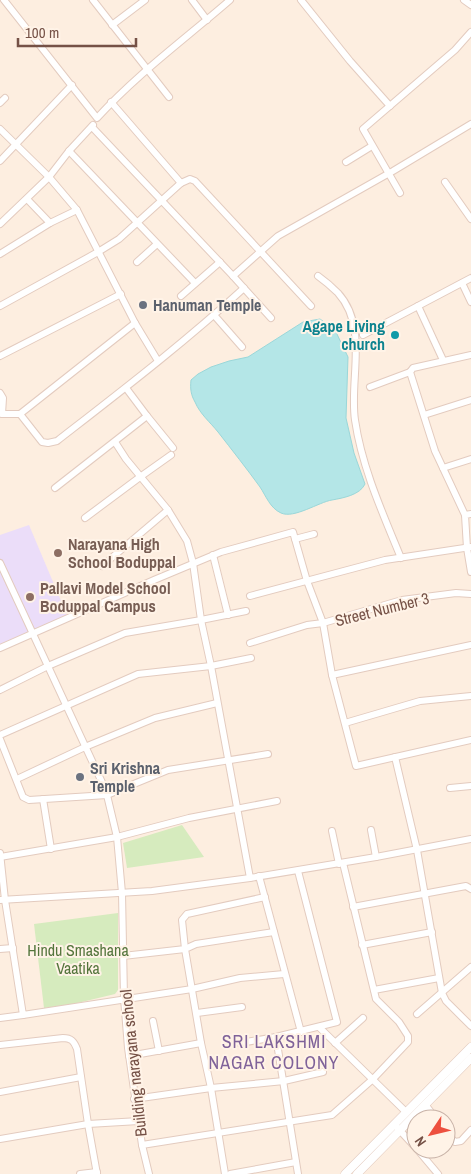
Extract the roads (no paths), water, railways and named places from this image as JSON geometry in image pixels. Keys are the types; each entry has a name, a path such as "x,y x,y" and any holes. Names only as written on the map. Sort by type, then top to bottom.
{"street":[{"path":"4,0 97,118"},
{"path":"93,0 169,96"},
{"path":"112,25 146,0"},
{"path":"192,0 207,20"},
{"path":"0,224 49,177 111,102 148,68 230,0"},
{"path":"301,0 350,61 390,106"},
{"path":"464,0 471,5"},
{"path":"400,193 364,133 365,126 455,50 471,32"},
{"path":"0,161 72,85"},
{"path":"111,102 181,183"},
{"path":"233,276 278,236 388,174 471,124"},
{"path":"92,127 271,318"},
{"path":"0,128 49,177 77,210 135,323 158,361"},
{"path":"346,162 372,146"},
{"path":"69,151 195,284"},
{"path":"0,306 118,239 181,183 190,179 195,181 311,306"},
{"path":"445,182 471,219"},
{"path":"27,199 50,223"},
{"path":"0,254 50,223 77,210"},
{"path":"137,262 157,244"},
{"path":"181,296 220,262"},
{"path":"318,276 338,294 352,319 355,344 354,419 368,477 401,558"},
{"path":"363,335 471,278"},
{"path":"462,283 471,302"},
{"path":"20,414 42,442 57,442 126,388 244,288"},
{"path":"0,356 121,294"},
{"path":"418,306 443,360"},
{"path":"214,315 242,347"},
{"path":"0,393 3,398 2,414 20,414 135,323"},
{"path":"370,387 410,372 413,368 471,355"},
{"path":"410,372 435,450 468,514 471,572"},
{"path":"126,388 146,416 173,448"},
{"path":"424,415 471,400"},
{"path":"55,488 146,416"},
{"path":"115,442 140,477 168,510 187,541 193,563 201,620 250,878"},
{"path":"86,518 171,455"},
{"path":"444,468 471,459"},
{"path":"102,566 168,510"},
{"path":"0,648 213,555 293,532 307,581 323,623 332,675 356,766 471,740"},
{"path":"296,539 314,534"},
{"path":"250,596 385,560 469,548"},
{"path":"213,555 228,615"},
{"name":"Building narayana school","path":"0,563 107,795 117,837 122,893 124,998 129,1056 134,1099 149,1174"},
{"name":"Street Number 3","path":"250,643 307,625 323,623 402,600 456,593 471,594"},
{"path":"0,690 48,666 126,633 246,611"},
{"path":"332,675 471,645"},
{"path":"0,735 138,674 211,666 251,658"},
{"path":"345,723 420,701 471,696"},
{"path":"17,779 85,747 155,718 217,703"},
{"path":"0,739 23,797 29,800 107,795 168,770 268,754"},
{"path":"394,757 417,850 442,993 446,1001 471,1026"},
{"path":"0,765 8,761"},
{"path":"450,788 471,786"},
{"path":"43,799 51,849"},
{"path":"23,1015 13,948 2,900 0,855 51,849 117,837 189,818 277,802"},
{"path":"371,830 376,857"},
{"path":"142,1145 332,1115 373,1080 408,1042 408,1036 399,1022 376,999 332,831"},
{"path":"2,900 122,893 250,878 341,864 471,839"},
{"path":"240,1043 276,1038 337,1022 298,870"},
{"path":"259,876 301,1032"},
{"path":"353,907 466,886 471,889"},
{"path":"225,1174 185,949 182,920 187,914 264,897"},
{"path":"123,956 185,949 196,944 274,932"},
{"path":"362,945 432,932"},
{"path":"0,949 13,948"},
{"path":"417,1014 471,967"},
{"path":"0,1018 192,989 240,978 284,974"},
{"path":"374,990 439,978"},
{"path":"197,1013 242,1007"},
{"path":"335,1043 363,1018"},
{"path":"153,1021 159,1051"},
{"path":"320,1028 406,1112 397,1127 357,1174"},
{"path":"0,1045 69,1038 74,1042 77,1049 97,1173 80,1174"},
{"path":"276,1038 298,1174"},
{"path":"129,1056 201,1043"},
{"path":"409,1109 471,1047"},
{"path":"345,1174 425,1104 471,1058"},
{"path":"134,1099 211,1088 284,1081 323,1072"},
{"path":"0,1092 81,1077"},
{"path":"425,1104 429,1109"},
{"path":"0,1139 88,1124 139,1121"},
{"path":"397,1127 406,1136"},
{"path":"456,1142 461,1141 471,1130"},
{"path":"425,1159 434,1172"},
{"path":"230,1174 296,1162"}],"water":[{"path":"320,319 335,330 348,357 346,418 354,453 365,484 363,488 351,495 327,501 293,514 286,514 277,511 271,505 250,473 205,418 192,394 191,380 211,367 248,357 303,322"}],"place":[{"name":"Hanuman Temple","path":"143,305"},
{"name":"Agape Living church","path":"395,335"},
{"name":"Narayana High School Boduppal","path":"58,553"},
{"name":"Pallavi Model School Boduppal Campus","path":"30,597"},
{"name":"Sri Krishna Temple","path":"80,777"}],"district":[{"name":"SRI LAKSHMI NAGAR COLONY","path":"274,1051"}],"park label":[{"name":"Hindu Smashana Vaatika","path":"78,959"}]}
